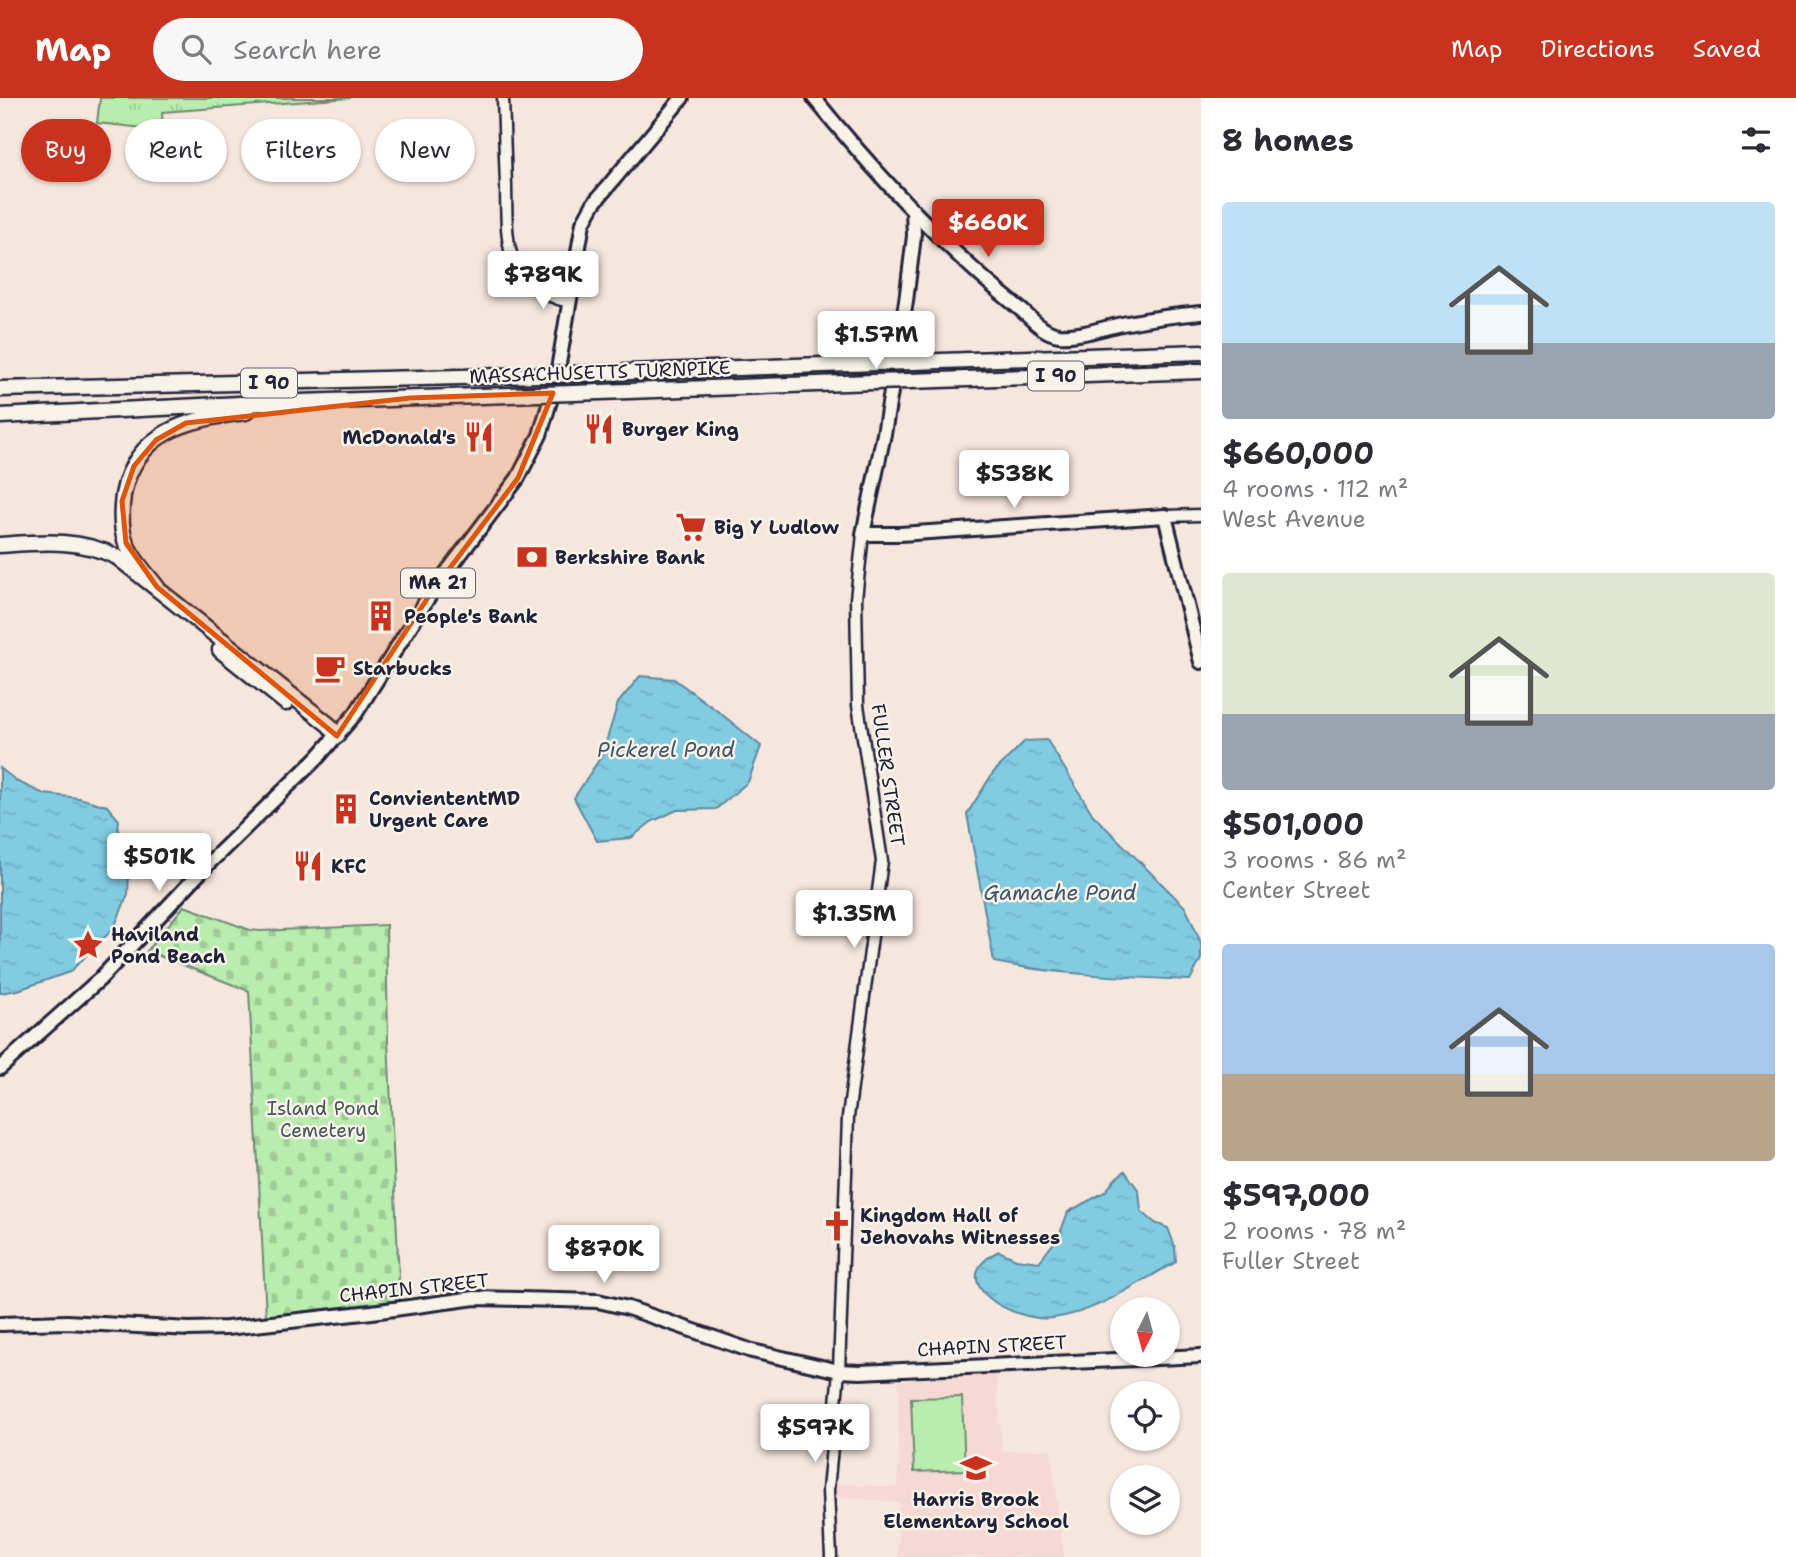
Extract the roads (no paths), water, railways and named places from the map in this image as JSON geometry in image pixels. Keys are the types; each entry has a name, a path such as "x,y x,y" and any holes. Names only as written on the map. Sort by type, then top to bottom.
{"highway":[{"name":"MASSACHUSETTS TURNPIKE","path":"0,389 575,374 1201,352"},
{"name":"MASSACHUSETTS TURNPIKE","path":"0,416 410,398 1201,371"},
{"path":"158,587 134,558 122,530 128,477 139,456 156,440 176,427 208,417 410,398"},
{"path":"0,545 58,541 92,546 117,557 329,725 337,736"},
{"path":"0,553 56,549 73,550 104,559 324,732 337,736"}],"main road":[{"name":"MA 21","path":"0,1068 100,979 208,864 309,766 356,713 431,593 501,502 527,461 540,435 554,388 576,253 587,214 682,98"},
{"path":"814,98 935,233 1006,298 1049,332 1060,335 1083,333 1158,318 1201,313"},
{"name":"FULLER STREET","path":"863,534 884,434 906,301 914,236 913,210"},
{"path":"863,534 900,534 1166,516 1201,662"},
{"name":"CHAPIN STREET","path":"0,1324 67,1322 215,1328 372,1312 475,1297 598,1301 628,1308 752,1351 839,1371 1201,1356"}],"street":[{"path":"503,98 510,255 532,287 545,295 569,302"},
{"path":"1166,516 1201,515"},
{"name":"FULLER STREET","path":"831,1557 828,1490 839,1371 848,1113 882,861 858,705 857,587 863,534"}],"water":[{"name":"Pickerel Pond","path":"640,676 674,679 761,746 748,782 716,809 677,810 651,822 631,838 597,841 574,798 602,755 618,703"},
{"name":"Gamache Pond","path":"1047,740 1093,815 1186,908 1201,943 1201,959 1190,980 1067,973 994,962 967,814 993,773 1025,741"},
{"path":"0,768 18,782 44,794 79,798 107,806 119,820 118,828 129,871 128,894 114,928 70,972 18,990 0,993"},
{"path":"1125,1171 1139,1191 1141,1211 1155,1223 1168,1228 1175,1247 1176,1262 1117,1296 1070,1315 1037,1318 1003,1307 989,1298 980,1287 977,1275 983,1263 999,1251 1016,1259 1039,1262 1059,1236 1068,1212 1105,1192"}],"place":[{"name":"Burger King","path":"599,429"},
{"name":"McDonald's","path":"479,437"},
{"name":"Big Y Ludlow","path":"691,527"},
{"name":"Berkshire Bank","path":"532,557"},
{"name":"People's Bank","path":"381,616"},
{"name":"Starbucks","path":"330,668"},
{"name":"ConviententMD Urgent Care","path":"346,809"},
{"name":"KFC","path":"308,866"},
{"name":"Haviland Pond Beach","path":"88,945"},
{"name":"Kingdom Hall of Jehovahs Witnesses","path":"837,1226"},
{"name":"Harris Brook Elementary School","path":"976,1468"}],"park label":[{"name":"Island Pond Cemetery","path":"323,1119"}]}
